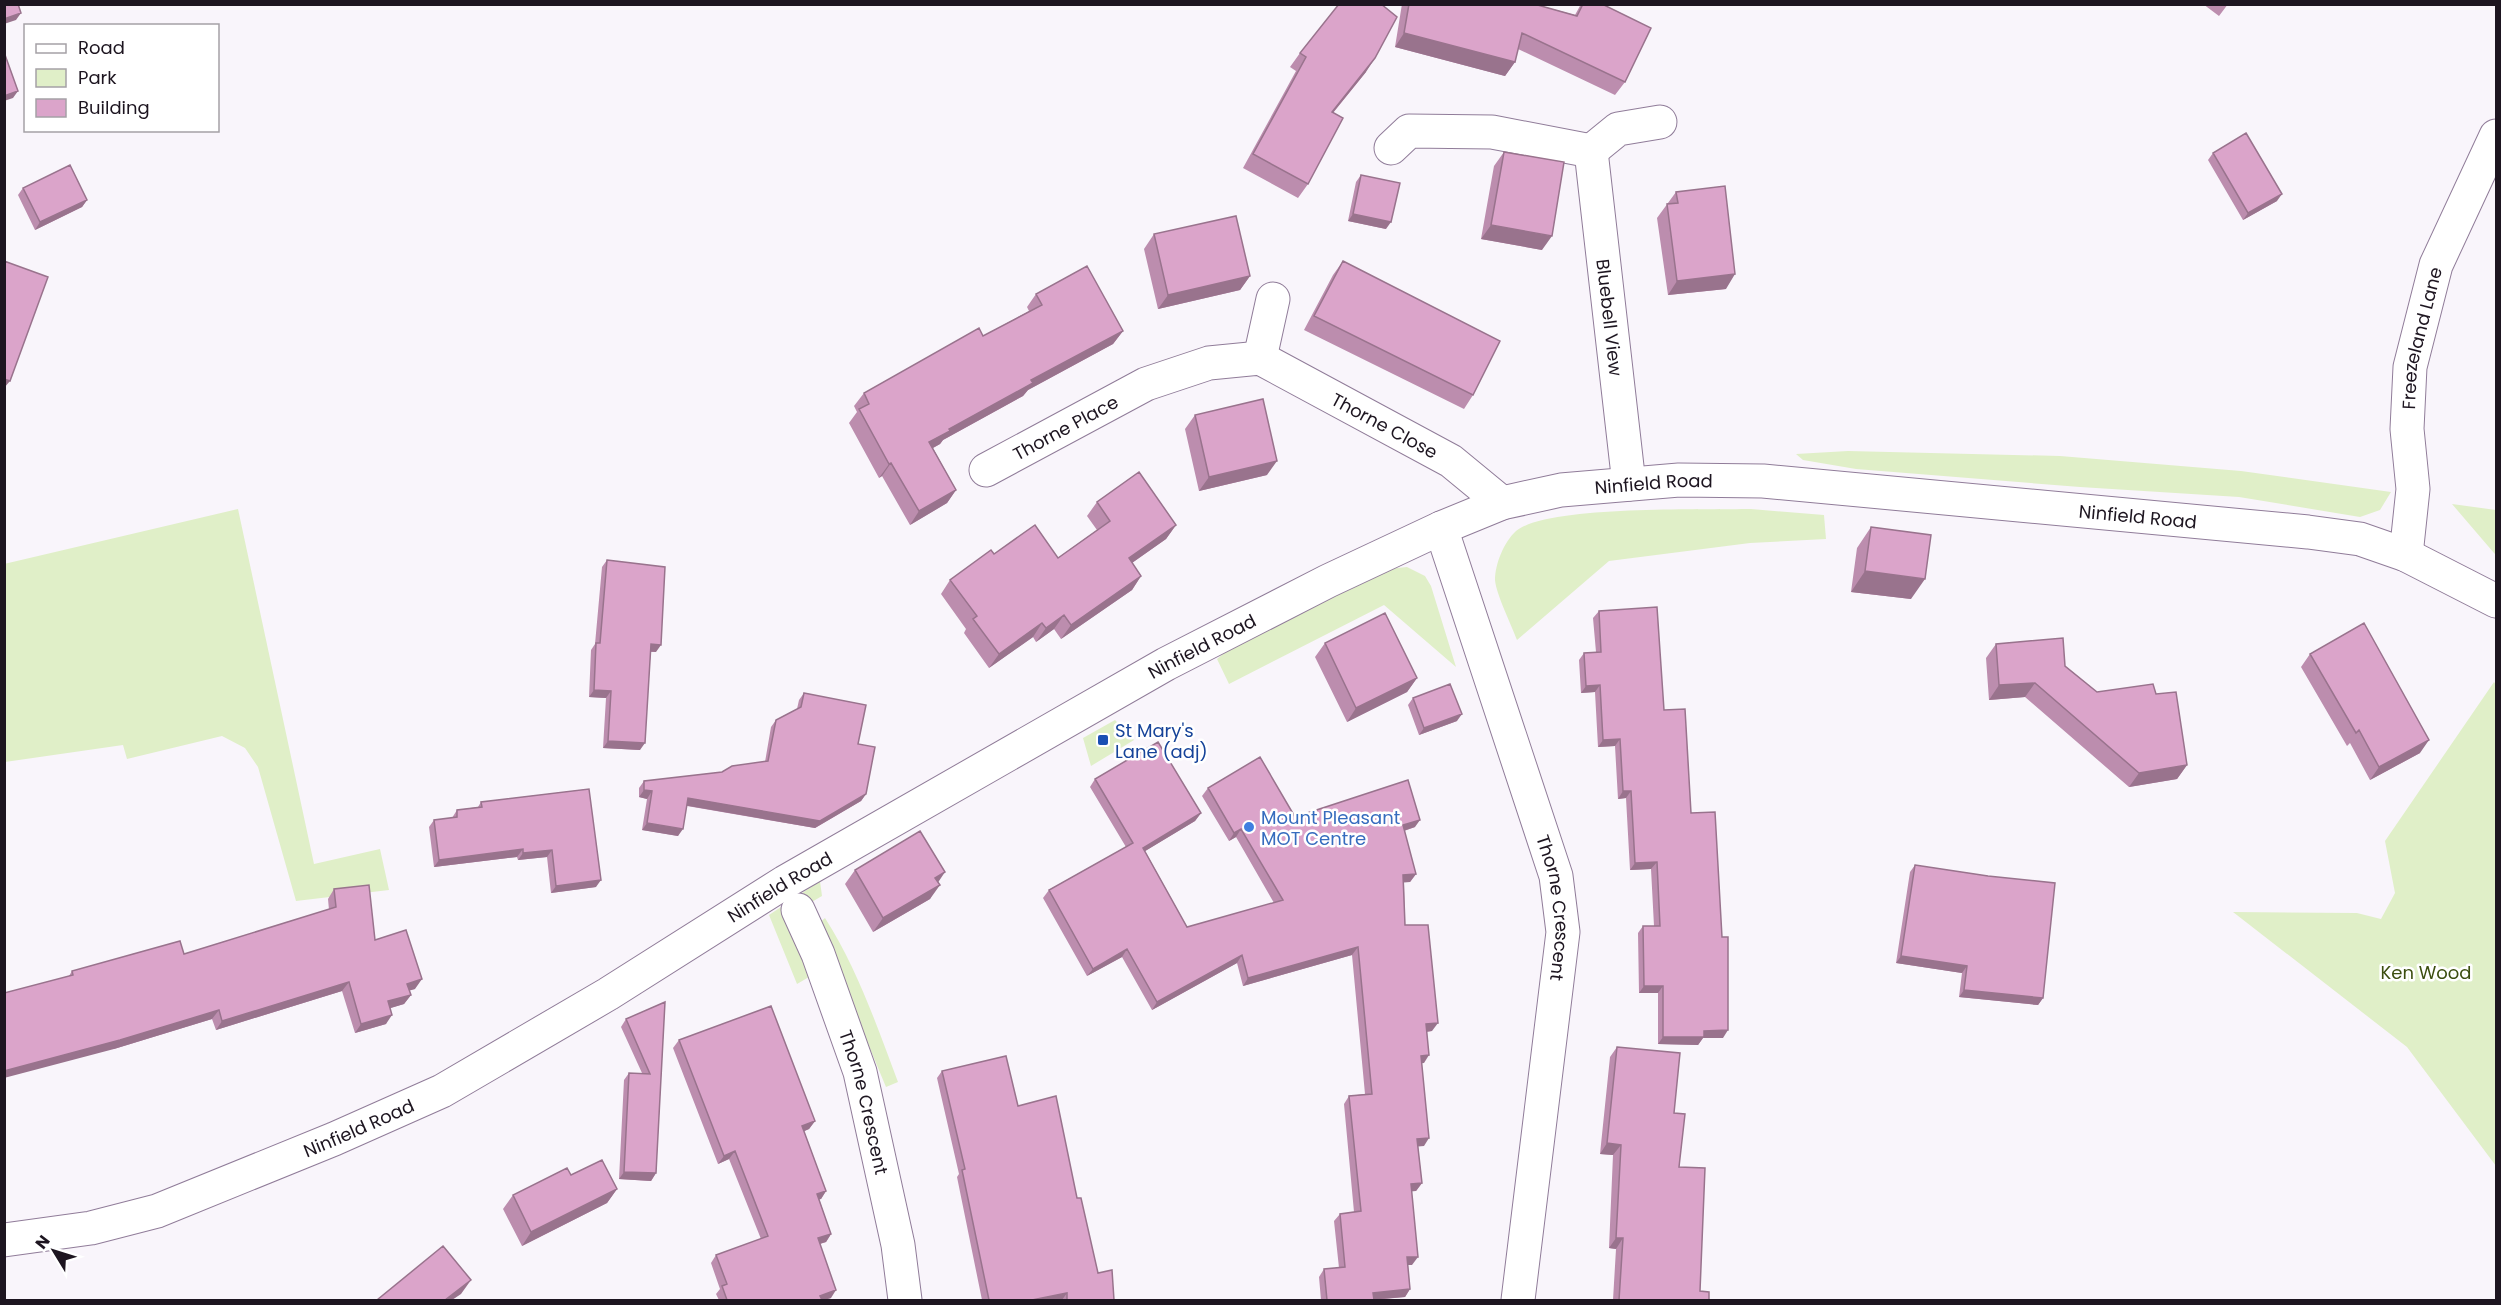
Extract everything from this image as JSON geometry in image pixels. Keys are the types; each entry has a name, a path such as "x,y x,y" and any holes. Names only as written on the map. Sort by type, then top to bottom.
{"street":[{"path":"1391,148 1410,131 1492,132 1591,151 1618,129 1660,122"},
{"name":"Freezeland Lane","path":"2406,555 2413,489 2407,429 2410,367 2436,265 2496,136"},
{"name":"Bluebell View","path":"1591,151 1629,484"},
{"path":"1260,358 1273,298"},
{"name":"Thorne Place","path":"986,470 1146,384 1209,363 1260,358"},
{"name":"Thorne Close","path":"1260,358 1451,461 1502,503"},
{"name":"Ninfield Road","path":"4,1240 92,1228 158,1211 334,1139 442,1091 608,994 805,870 1166,664 1328,581 1441,528 1502,503 1561,490 1679,480 1787,483 2308,532 2360,539 2406,555 2495,604"},
{"name":"Thorne Crescent","path":"1441,528 1556,876 1563,932 1518,1300"},
{"name":"Thorne Crescent","path":"798,910 818,954 860,1072 898,1245 905,1300"}],"green space":[{"path":"1848,451 2060,456 2241,471 2391,492 2380,510 2360,517 2239,497 1856,469 1803,460 1796,454"},
{"path":"2452,504 2496,510 2496,555 2494,553"},
{"path":"238,509 314,864 380,849 389,890 296,901 258,767 245,748 222,736 127,759 123,745 5,762 4,564"},
{"path":"1751,509 1824,515 1826,539 1750,543 1609,561 1517,640 1495,580 1501,554 1516,531 1533,523 1592,513"},
{"path":"1407,567 1425,576 1431,586 1456,667 1384,605 1229,684 1217,659 1229,649 1388,569"},
{"name":"Ken Wood","path":"2494,682 2496,685 2496,1166 2407,1047 2233,912 2357,913 2381,919 2395,893 2385,841"},
{"path":"1115,720 1134,740 1091,766 1083,738"},
{"path":"820,881 822,896 798,910 809,977 797,984 769,915"},
{"path":"825,918 857,977 898,1082 886,1087 818,924"}],"building":[{"path":"4,4 18,4 21,13 4,19"},
{"path":"1339,4 1381,4 1397,17 1375,58 1332,112 1343,118 1308,184 1253,154 1306,57 1300,53"},
{"path":"1409,4 1534,4 1577,16 1583,4 1602,4 1651,28 1625,82 1522,33 1515,62 1404,33"},
{"path":"4,52 18,91 4,96"},
{"path":"2246,133 2282,194 2248,213 2213,153"},
{"path":"1504,152 1564,162 1552,236 1491,225"},
{"path":"70,165 87,200 40,222 23,188"},
{"path":"1361,175 1400,183 1391,222 1353,214"},
{"path":"1725,186 1735,274 1677,281 1667,204 1678,203 1676,192"},
{"path":"1236,216 1250,276 1168,295 1154,234"},
{"path":"4,261 48,277 10,381 4,379"},
{"path":"1343,261 1500,341 1473,395 1314,316"},
{"path":"1087,266 1123,331 1031,380 1033,383 929,442 956,490 919,511 891,463 889,464 859,409 869,404 864,393 979,328 983,336 1042,305 1036,294"},
{"path":"1263,399 1277,461 1209,477 1195,415"},
{"path":"1139,472 1176,525 1129,558 1141,576 1071,625 1064,615 1046,628 1042,623 999,654 973,619 977,616 950,580 991,550 994,554 1035,525 1058,558 1110,521 1097,502"},
{"path":"1871,527 1931,535 1925,579 1865,571"},
{"path":"607,560 665,567 661,645 651,644 645,743 608,741 611,691 594,690 596,643 600,643"},
{"path":"1657,607 1664,710 1685,709 1691,813 1715,812 1722,937 1728,937 1728,1030 1704,1031 1704,1037 1663,1037 1663,986 1644,986 1643,926 1660,926 1657,862 1635,863 1631,791 1623,791 1620,739 1603,740 1600,685 1586,686 1584,653 1601,652 1599,611"},
{"path":"1385,613 1417,678 1356,708 1325,643"},
{"path":"2364,623 2429,740 2379,767 2359,730 2356,733 2310,654"},
{"path":"2063,638 2065,666 2097,692 2153,684 2156,694 2176,692 2187,765 2139,773 2035,683 1999,685 1996,644"},
{"path":"1450,684 1462,714 1424,728 1413,698"},
{"path":"804,693 866,705 858,744 875,747 866,794 820,821 688,798 683,829 647,823 652,791 644,790 644,781 722,772 732,766 768,761 776,720 801,707"},
{"path":"1158,742 1201,813 1143,848 1187,927 1283,900 1241,829 1234,833 1208,788 1260,757 1295,817 1408,780 1420,820 1403,825 1416,874 1403,875 1405,925 1428,925 1438,1023 1426,1024 1429,1055 1421,1056 1429,1138 1417,1139 1422,1183 1411,1184 1418,1257 1407,1257 1410,1289 1373,1293 1374,1300 1327,1300 1324,1269 1345,1267 1340,1214 1361,1211 1349,1096 1372,1094 1358,947 1248,978 1242,955 1157,1002 1127,949 1093,969 1049,890 1133,843 1095,779"},
{"path":"589,789 601,880 556,886 552,850 523,853 523,849 439,860 434,820 457,817 457,810 482,807 481,802"},
{"path":"920,831 945,872 935,878 940,885 883,918 855,870"},
{"path":"1915,865 2055,883 2043,998 1964,990 1967,966 1901,956"},
{"path":"369,885 375,940 406,930 422,979 407,984 411,995 388,1001 392,1015 361,1024 349,982 222,1021 219,1010 120,1040 4,1071 4,993 73,975 72,971 180,941 184,954 336,907 334,889"},
{"path":"665,1002 656,1173 624,1172 629,1073 650,1074 626,1019"},
{"path":"771,1006 815,1121 802,1126 826,1191 817,1194 831,1234 818,1238 836,1290 820,1296 822,1300 727,1300 722,1286 727,1284 716,1255 768,1236 735,1151 724,1156 679,1040"},
{"path":"1617,1047 1680,1053 1674,1113 1685,1114 1679,1167 1705,1168 1700,1291 1709,1292 1709,1300 1619,1300 1623,1238 1616,1238 1621,1145 1607,1143"},
{"path":"1006,1056 1018,1106 1056,1096 1077,1198 1081,1198 1098,1273 1112,1270 1114,1300 1067,1300 1067,1293 1032,1300 989,1300 962,1170 965,1169 942,1071"},
{"path":"602,1160 617,1189 531,1232 513,1195 567,1168 571,1175"},
{"path":"443,1246 471,1280 445,1300 377,1300"}],"place":[{"name":"St Mary's Lane (adj)","path":"1103,740"},
{"name":"Mount Pleasant MOT Centre","path":"1249,827"}]}
